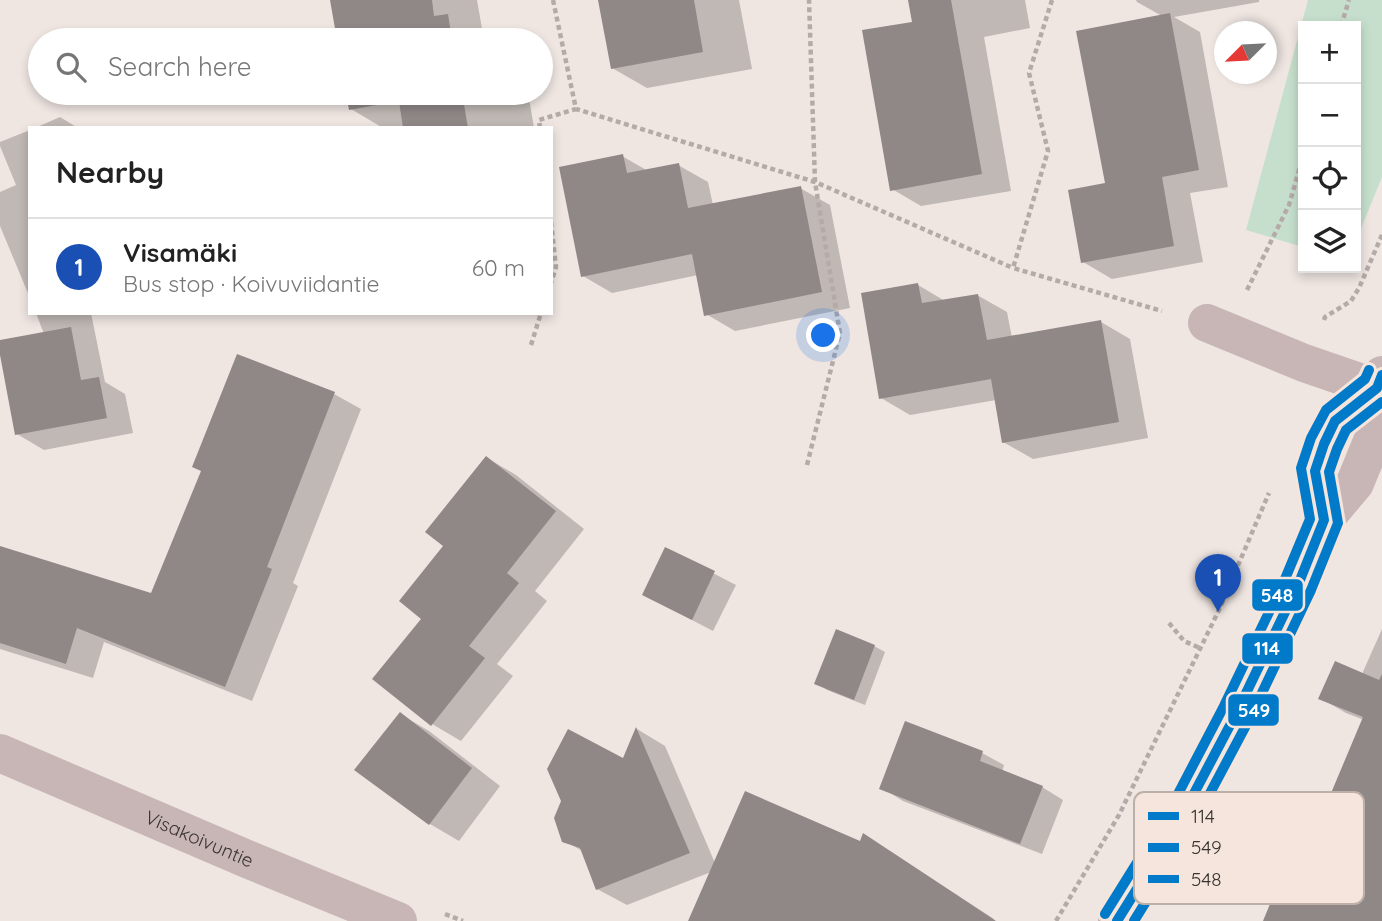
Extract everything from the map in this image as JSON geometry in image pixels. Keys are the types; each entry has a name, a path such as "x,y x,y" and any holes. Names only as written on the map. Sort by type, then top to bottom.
{"street":[{"path":"1195,792 1298,585 1324,520 1355,483 1375,434 1379,382 1304,363 1216,327"},
{"name":"Visakoivuntie","path":"0,753 398,921"},
{"path":"1117,921 1134,894"}],"path":[{"path":"553,0 576,109"},
{"path":"807,465 840,333 815,182 809,0"},
{"path":"1013,268 1048,151 1029,73 1052,0"},
{"path":"1343,21 1349,0"},
{"path":"540,126 539,120 576,109 815,182 1013,268 1216,327 1289,205 1298,174"},
{"path":"1304,363 1325,317 1351,302 1360,288 1382,235"},
{"path":"553,240 556,267 553,277"},
{"path":"531,345 540,315"},
{"path":"1056,921 1119,815 1218,612 1269,492"},
{"path":"1170,623 1184,641 1200,648"}],"green space":[{"path":"1308,0 1382,0 1382,177 1361,229 1361,21 1302,21"},
{"path":"1298,37 1298,246 1246,230"}],"building":[{"path":"330,0 432,0 434,16 448,14 450,28 335,28"},
{"path":"598,0 694,0 703,52 611,69"},
{"path":"908,0 951,0 982,174 890,191 862,30 912,22"},
{"path":"1170,13 1199,170 1162,177 1174,246 1081,263 1068,190 1105,183 1076,31"},
{"path":"348,105 377,105 349,110"},
{"path":"400,105 464,105 468,126 403,126"},
{"path":"623,154 627,173 679,163 688,208 801,186 822,292 704,316 692,254 581,277 559,167"},
{"path":"918,283 922,303 978,294 987,340 1101,320 1119,422 1002,443 991,379 879,399 861,293"},
{"path":"71,327 81,380 99,377 107,418 15,435 0,355 0,340"},
{"path":"237,354 335,392 267,567 272,569 225,687 77,628 66,664 0,643 0,546 151,593 201,471 192,467"},
{"path":"486,456 556,511 507,573 519,583 469,646 485,658 431,726 372,679 421,619 399,601 443,546 425,532"},
{"path":"665,547 715,571 692,620 642,595"},
{"path":"836,629 875,645 854,700 814,684"},
{"path":"1335,661 1379,680 1382,674 1382,921 1263,921 1270,904 1364,904 1364,792 1332,792 1363,717 1318,699"},
{"path":"400,712 472,768 429,825 354,770"},
{"path":"905,721 983,751 980,761 1043,786 1020,844 879,789"},
{"path":"636,727 690,853 596,890 580,848 562,842 554,818 561,801 547,769 568,729 623,758"},
{"path":"745,791 860,841 863,833 996,921 688,921"}],"transit line":[{"name":"548","path":"1179,792 1285,579 1310,519 1301,468 1311,438 1326,410 1365,379 1369,370"},
{"name":"114","path":"1195,792 1298,585 1324,520 1315,471 1324,444 1335,421 1377,388 1382,375"},
{"name":"549","path":"1211,792 1250,718 1311,590 1338,523 1329,472 1337,449 1346,430 1382,402"},
{"name":"548","path":"1105,914 1134,868"},
{"name":"114","path":"1117,921 1134,894"},
{"name":"549","path":"1134,921 1144,904"}],"place":[{"name":"Visamäki","path":"1218,612"}]}
